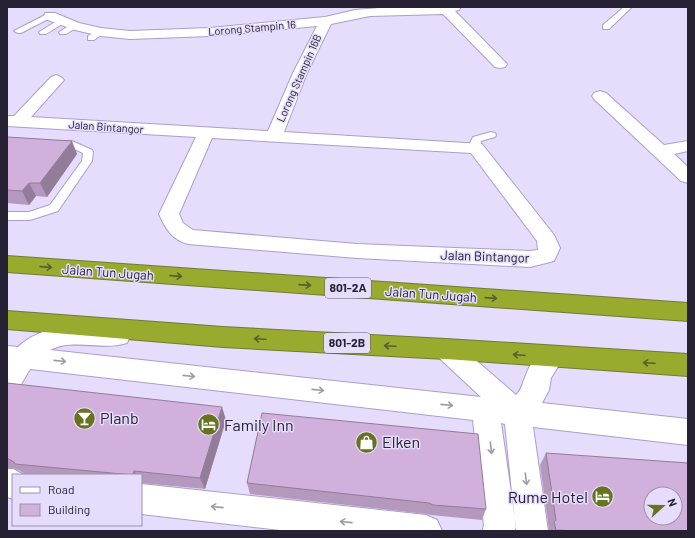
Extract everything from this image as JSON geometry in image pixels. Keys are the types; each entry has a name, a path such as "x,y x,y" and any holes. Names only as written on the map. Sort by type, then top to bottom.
{"highway":[{"name":"Jalan Tun Jugah","path":"7,264 688,312"},
{"name":"801-2B","path":"7,320 223,337 446,349 688,365"}],"street":[{"name":"Lorong Stampin 16","path":"50,16 63,27 75,26 96,35 130,35 210,32 326,21 342,15 360,13 451,9"},
{"path":"451,9 500,64"},
{"name":"Lorong Stampin 16B","path":"274,136 300,72 326,21"},
{"path":"12,121 56,80"},
{"path":"600,96 688,177"},
{"name":"Jalan Bintangor","path":"12,121 476,148 547,240 549,248 546,256 530,260 357,251 188,237 175,227 169,214 206,133"},
{"path":"661,151 688,146"},
{"path":"7,385 15,357 42,342 61,336 223,337"},
{"path":"446,349 517,412 532,531"},
{"path":"15,357 688,432"},
{"path":"517,412 530,399 536,390 538,376 551,357"},
{"path":"486,410 500,527 498,531"},
{"path":"142,499 426,531"}],"lane":[{"path":"606,27 628,7"},
{"path":"18,31 50,16"},
{"path":"43,32 63,27"},
{"path":"476,148 477,139 491,135"},
{"path":"7,216 30,216 54,208 87,161 88,152 72,144 45,144"}],"building":[{"path":"7,137 72,141 40,183 29,183 22,191 7,190"},
{"path":"7,383 222,407 200,478 134,471 133,474 122,474 15,464 7,458"},
{"path":"262,413 478,434 486,509 433,505 429,503 247,483"},
{"path":"546,453 688,463 688,531 556,530 554,522 556,520"}],"place":[{"name":"Planb","path":"84,418"},
{"name":"Family Inn","path":"208,425"},
{"name":"Elken","path":"366,442"},
{"name":"Rume Hotel","path":"603,497"}]}
